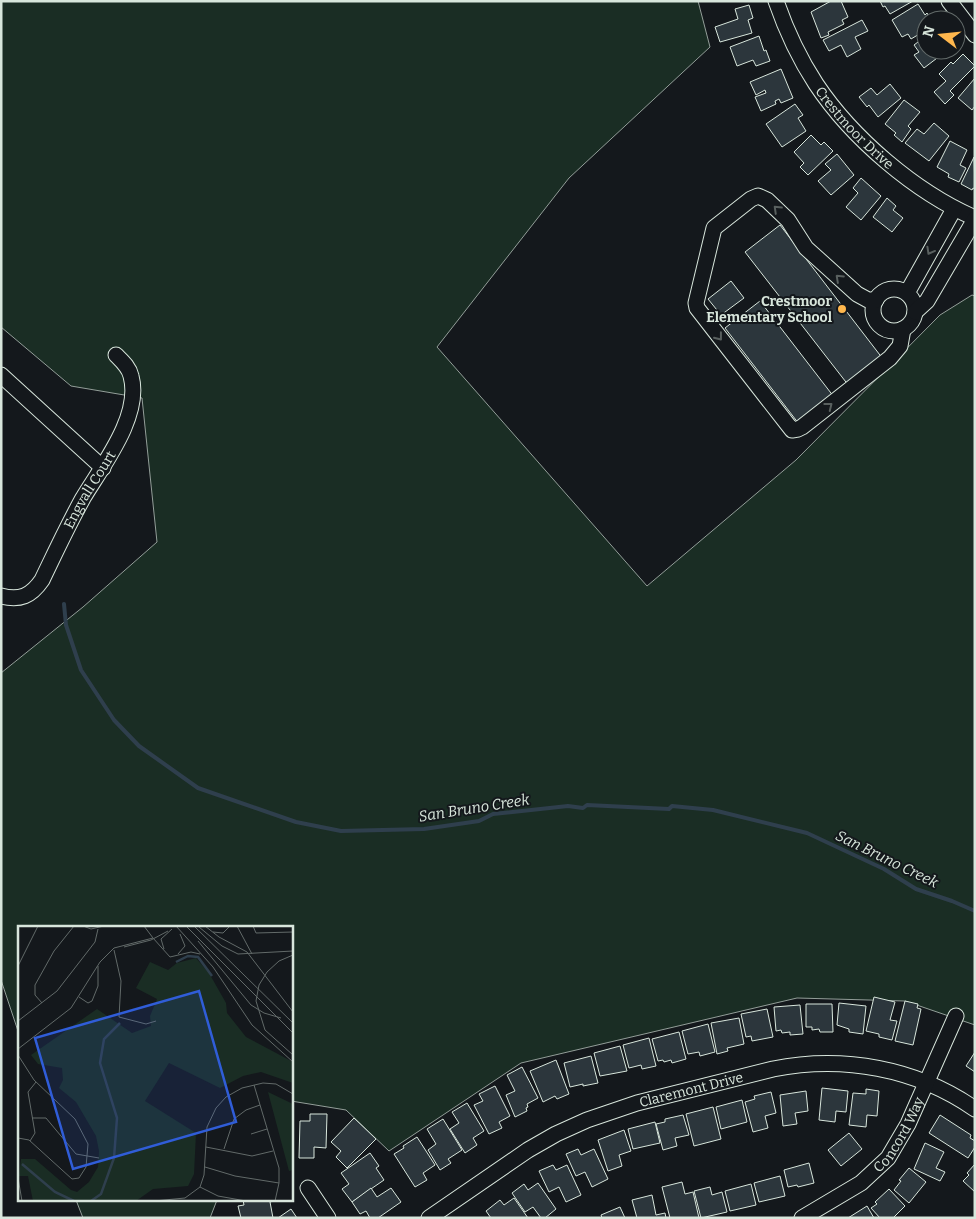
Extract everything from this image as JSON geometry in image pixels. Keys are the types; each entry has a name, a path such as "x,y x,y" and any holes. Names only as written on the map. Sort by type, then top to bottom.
{"street":[{"name":"Crestmoor Drive","path":"776,1 799,55 816,84 838,112 887,161 954,208 975,218"},
{"path":"949,1 975,35"},
{"path":"876,300 868,300 856,294 806,248 788,220 767,200 758,196 751,199 714,228 696,303 697,308 792,430 802,427 890,358 900,346 904,329"},
{"path":"907,293 954,208"},
{"path":"915,312 927,301 975,218"},
{"path":"900,290 907,293 913,302 915,312 912,322 904,329 890,331 879,324 874,313 876,300 883,292 900,290"},
{"name":"Engvall Court","path":"1,596 9,598 22,597 34,592 42,580 80,504 103,468 124,428 133,388 131,375 116,355"},
{"path":"1,375 103,468"},
{"name":"Concord Way","path":"802,1218 861,1183 888,1158 902,1136 956,1016"},
{"name":"Claremont Drive","path":"429,1218 542,1142 592,1118 631,1105 773,1069 804,1064 860,1065 890,1071 927,1083 975,1109"},
{"path":"308,1188 328,1218"}],"green space":[{"path":"1,1 698,1 710,47 569,178 437,347 647,586 796,460 940,315 972,295 975,296 975,1025 905,1001 797,998 521,1063 389,1151 346,1110 292,1101 292,926 18,926 18,1031 1,980 1,673 83,607 157,542 142,398 71,386 1,327"},
{"path":"77,1202 216,1202 210,1218 83,1218"}],"building":[{"path":"831,1 841,1 848,17 842,20 844,24 828,32 829,35 821,38 811,12"},
{"path":"880,1 913,1 890,14"},
{"path":"918,4 922,10 916,10 916,36 911,39 908,34 902,37 892,20"},
{"path":"749,5 753,18 748,20 752,33 720,42 715,27 738,19 735,9"},
{"path":"862,20 868,31 855,37 861,49 847,57 841,45 829,51 823,40"},
{"path":"759,36 770,61 756,66 753,60 737,66 730,47"},
{"path":"966,57 975,66 950,91 954,95 945,104 934,92 946,81 939,74 951,62 953,64 957,60 966,60"},
{"path":"918,60 934,60 924,68"},
{"path":"781,69 793,98 781,103 779,99 775,101 776,104 761,111 755,97 766,93 765,90 756,95 750,82"},
{"path":"975,78 975,106 972,110 958,98"},
{"path":"890,84 901,98 878,117 869,105 867,107 859,97 871,88 877,95"},
{"path":"904,100 920,112 908,126 911,129 902,142 894,135 896,133 885,124"},
{"path":"795,104 803,115 798,118 806,131 782,147 766,124"},
{"path":"934,123 949,136 929,161 905,143 917,129 924,134"},
{"path":"811,135 821,145 824,142 833,151 808,175 800,167 804,163 794,152"},
{"path":"950,141 967,150 960,165 966,168 959,182 948,177 949,174 937,167"},
{"path":"837,154 854,175 831,195 818,181 831,170 825,164"},
{"path":"974,157 975,189 973,188 972,190 961,184"},
{"path":"861,178 881,196 861,220 846,207 858,193 853,188"},
{"path":"887,198 896,206 893,210 903,218 892,232 873,217"},
{"path":"780,225 883,359 849,386 745,252"},
{"path":"731,281 744,298 721,315 708,299"},
{"path":"760,301 834,397 799,424 725,328"},
{"path":"874,997 895,1002 890,1020 897,1021 892,1040 866,1031"},
{"path":"905,1001 918,1004 917,1008 921,1009 913,1045 895,1041"},
{"path":"839,1003 866,1006 863,1034 849,1032 849,1029 837,1025"},
{"path":"806,1004 832,1004 833,1032 820,1032 819,1029 812,1030 812,1027 806,1027"},
{"path":"800,1005 803,1034 790,1035 790,1032 782,1033 781,1030 776,1031 774,1007"},
{"path":"767,1009 773,1037 752,1041 751,1036 746,1037 741,1014"},
{"path":"739,1018 744,1044 727,1048 728,1051 717,1054 711,1023"},
{"path":"708,1024 715,1052 700,1056 699,1052 688,1054 682,1031"},
{"path":"679,1032 686,1059 672,1063 671,1060 658,1061 652,1039"},
{"path":"649,1038 656,1066 642,1069 641,1065 629,1068 623,1045"},
{"path":"620,1046 627,1071 600,1076 594,1053"},
{"path":"975,1052 975,1072 966,1066"},
{"path":"591,1056 598,1083 570,1087 564,1063"},
{"path":"556,1060 569,1094 557,1099 555,1096 543,1102 530,1071"},
{"path":"522,1067 538,1098 527,1104 527,1111 515,1117 506,1095 515,1091 507,1075"},
{"path":"495,1086 510,1116 499,1122 502,1128 489,1134 474,1105 483,1101 479,1094"},
{"path":"822,1088 848,1091 846,1112 836,1111 835,1122 819,1120"},
{"path":"866,1089 879,1091 877,1116 867,1115 866,1127 849,1125 853,1093 866,1094"},
{"path":"806,1091 808,1111 795,1113 797,1124 783,1126 780,1095"},
{"path":"771,1092 776,1113 765,1116 768,1128 753,1132 745,1102 755,1099 754,1096"},
{"path":"742,1100 747,1122 721,1129 716,1107"},
{"path":"467,1103 484,1131 473,1138 477,1145 465,1153 450,1129 459,1123 452,1112"},
{"path":"713,1107 721,1139 694,1146 686,1114"},
{"path":"310,1114 327,1114 326,1148 314,1147 314,1158 299,1158 300,1121 310,1121"},
{"path":"683,1115 689,1135 675,1138 677,1146 663,1150 656,1124 665,1122 665,1119"},
{"path":"940,1115 971,1135 970,1138 975,1141 975,1147 968,1158 929,1133"},
{"path":"354,1118 376,1139 347,1168 336,1157 341,1151 331,1142"},
{"path":"443,1119 462,1150 448,1159 451,1163 440,1170 428,1150 436,1144 427,1129"},
{"path":"655,1122 660,1143 633,1149 628,1129"},
{"path":"624,1130 631,1151 619,1155 622,1166 608,1171 598,1140"},
{"path":"849,1133 862,1149 841,1166 828,1150"},
{"path":"417,1137 435,1165 423,1173 427,1180 415,1187 394,1154"},
{"path":"925,1143 944,1152 936,1168 945,1172 940,1181 914,1169"},
{"path":"578,1149 581,1155 594,1149 608,1179 592,1187 585,1172 576,1176 566,1154"},
{"path":"370,1153 379,1166 376,1168 384,1180 352,1202 342,1189 349,1184 341,1173"},
{"path":"809,1163 814,1183 798,1187 797,1185 788,1187 784,1170"},
{"path":"975,1164 975,1192 963,1181"},
{"path":"553,1165 556,1170 567,1165 581,1195 566,1202 559,1187 549,1192 539,1171"},
{"path":"909,1168 926,1182 909,1203 894,1190 901,1181 899,1180"},
{"path":"780,1176 785,1196 759,1202 754,1183"},
{"path":"682,1182 685,1194 693,1192 699,1218 670,1218 662,1187"},
{"path":"538,1183 556,1209 545,1218 541,1218 533,1207 525,1212 512,1193 524,1184 528,1190"},
{"path":"751,1184 756,1205 730,1211 725,1191"},
{"path":"710,1187 712,1195 722,1192 727,1212 701,1218 694,1191"},
{"path":"371,1188 377,1197 391,1188 401,1202 378,1218 370,1218 366,1211 360,1214 352,1202"},
{"path":"889,1189 905,1206 893,1218 880,1218 871,1208 877,1204 875,1202"},
{"path":"652,1195 656,1215 665,1213 666,1218 637,1218 632,1200"},
{"path":"514,1198 528,1218 491,1218 486,1211 500,1200 504,1205"},
{"path":"243,1202 270,1202 273,1218 241,1218 238,1206 244,1205"},
{"path":"867,1206 874,1218 848,1218"},
{"path":"620,1207 625,1218 602,1218 601,1215"},
{"path":"291,1209 297,1218 278,1218"}],"waterway":[{"name":"San Bruno Creek","path":"64,604 66,625 81,670 114,720 139,746 198,788 296,822 341,831 424,829 479,821 493,814 568,806 583,808 587,805 669,809 672,806 713,810 807,833 884,869 916,889 975,911"}],"place":[{"name":"Crestmoor Elementary School","path":"842,309"}]}
